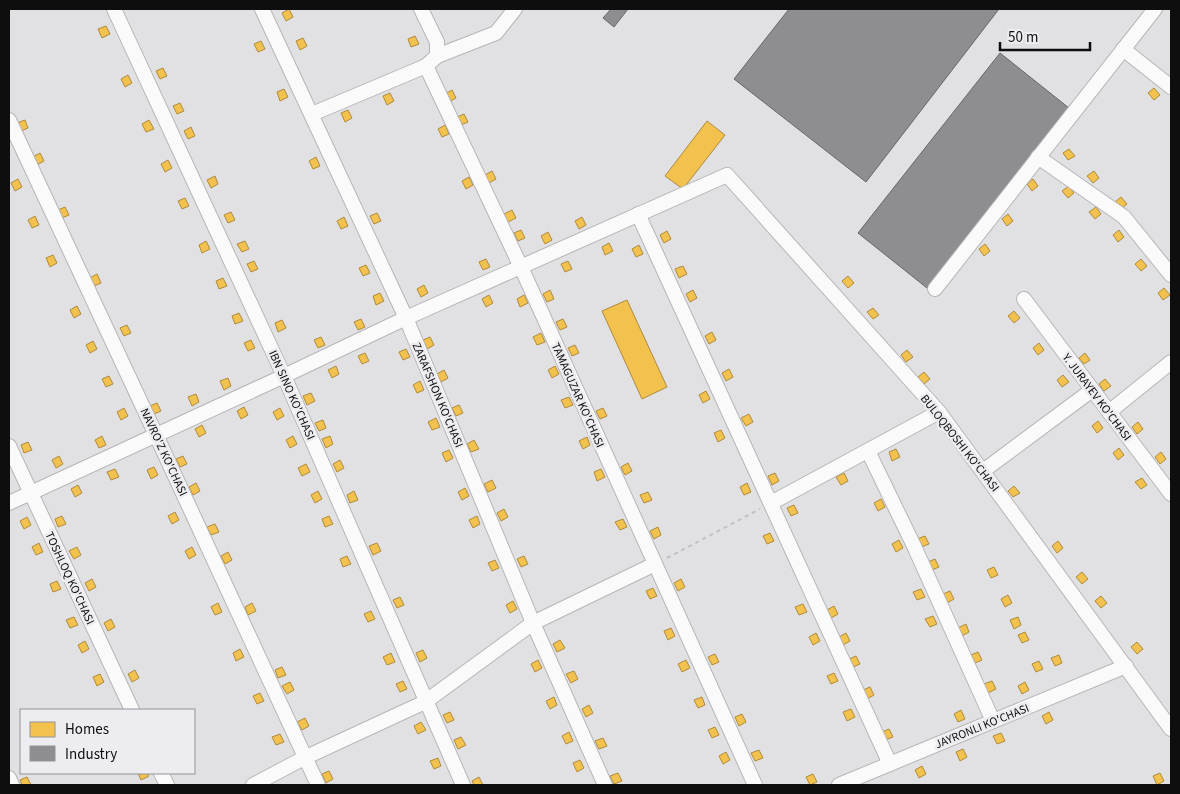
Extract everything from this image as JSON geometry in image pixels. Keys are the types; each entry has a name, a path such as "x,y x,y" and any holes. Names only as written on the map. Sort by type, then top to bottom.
{"street":[{"name":"IBN SINO KO'CHASI","path":"114,9 284,376 425,702 463,785"},
{"name":"ZARAFSHON KO'CHASI","path":"262,9 406,318 533,623 605,785"},
{"path":"421,9 437,42 437,56"},
{"path":"312,114 426,66 437,56 496,33 515,9"},
{"path":"935,289 1155,9"},
{"path":"1123,49 1171,87"},
{"name":"TAMAGUZAR KO'CHASI","path":"426,66 521,267 654,564 756,785"},
{"name":"NAVRO'Z KO'CHASI","path":"9,120 318,785"},
{"path":"1038,157 1124,217 1171,275"},
{"name":"BULOQBOSHI KO'CHASI","path":"638,214 727,175 938,412 1171,729"},
{"path":"9,503 406,318 638,214 890,764"},
{"name":"Y. JURAYEV KO'CHASI","path":"1024,299 1171,494"},
{"path":"1109,412 1171,362"},
{"path":"983,471 1092,390"},
{"path":"771,503 938,412"},
{"name":"TOSHLOQ KO'CHASI","path":"9,446 132,709"},
{"path":"868,450 914,546 993,721"},
{"path":"253,785 304,758 425,702 533,623 654,564"},
{"name":"JAYRONLI KO'CHASI","path":"839,785 1126,666"},
{"path":"9,778 12,785"}],"path":[{"path":"654,564 771,503"}],"building: Homes":[{"path":"289,9 293,17 286,21 282,13"},
{"path":"106,26 110,34 102,38 98,29"},
{"path":"415,36 419,44 411,47 408,39"},
{"path":"303,38 307,46 300,50 296,41"},
{"path":"261,41 265,49 258,52 254,44"},
{"path":"163,68 167,76 160,79 156,71"},
{"path":"128,75 132,83 125,87 121,79"},
{"path":"1154,88 1160,95 1154,100 1148,93"},
{"path":"284,89 288,97 280,101 277,92"},
{"path":"452,90 456,98 449,102 445,94"},
{"path":"390,93 394,101 387,105 383,96"},
{"path":"180,103 184,111 177,114 173,106"},
{"path":"348,110 352,118 345,122 341,113"},
{"path":"464,114 468,122 461,125 457,117"},
{"path":"25,120 28,128 21,131 17,123"},
{"path":"149,120 154,129 146,132 142,124"},
{"path":"707,121 725,135 683,189 665,176"},
{"path":"445,125 449,134 442,137 438,129"},
{"path":"191,127 195,136 188,139 184,131"},
{"path":"1069,149 1075,156 1068,160 1063,153"},
{"path":"40,153 44,161 37,165 33,157"},
{"path":"316,157 320,166 313,169 309,161"},
{"path":"168,160 172,168 165,172 161,164"},
{"path":"492,171 496,179 489,183 485,175"},
{"path":"1094,171 1099,178 1093,183 1087,176"},
{"path":"215,176 218,184 211,188 207,180"},
{"path":"469,177 473,185 466,189 462,181"},
{"path":"18,179 22,187 15,191 11,183"},
{"path":"1033,179 1038,186 1032,191 1027,184"},
{"path":"1069,186 1074,193 1068,198 1062,191"},
{"path":"1121,197 1127,204 1121,209 1115,202"},
{"path":"185,198 189,206 182,209 178,201"},
{"path":"65,207 69,215 62,218 58,210"},
{"path":"1096,207 1101,214 1095,219 1089,212"},
{"path":"512,210 516,218 508,222 504,214"},
{"path":"231,212 235,220 228,223 224,215"},
{"path":"377,213 381,221 374,224 370,216"},
{"path":"1008,214 1013,221 1007,226 1002,219"},
{"path":"35,216 39,225 32,228 28,220"},
{"path":"344,217 348,226 341,229 337,221"},
{"path":"582,217 586,225 579,229 575,221"},
{"path":"521,230 525,238 518,241 514,233"},
{"path":"1119,230 1124,237 1118,242 1113,235"},
{"path":"667,231 671,239 664,243 660,235"},
{"path":"548,232 552,240 545,244 541,236"},
{"path":"206,241 210,249 202,253 199,245"},
{"path":"245,241 249,249 242,252 237,244"},
{"path":"609,243 613,251 605,255 602,247"},
{"path":"985,244 990,251 984,256 979,249"},
{"path":"639,245 643,254 636,257 632,249"},
{"path":"53,255 57,263 50,267 46,258"},
{"path":"486,259 490,267 483,270 479,262"},
{"path":"1141,259 1147,266 1141,271 1135,264"},
{"path":"254,261 258,269 251,272 247,264"},
{"path":"568,261 572,269 565,272 561,264"},
{"path":"366,265 370,273 363,276 359,268"},
{"path":"683,266 687,274 679,278 675,269"},
{"path":"97,274 101,283 94,286 90,278"},
{"path":"848,276 854,283 848,288 842,281"},
{"path":"223,278 227,286 219,289 216,281"},
{"path":"424,285 428,293 421,297 417,289"},
{"path":"1164,288 1170,295 1163,300 1158,293"},
{"path":"550,290 554,299 547,302 543,294"},
{"path":"693,290 697,298 690,302 686,294"},
{"path":"380,293 384,301 376,305 373,296"},
{"path":"489,295 493,303 486,307 482,299"},
{"path":"524,295 528,303 520,307 517,299"},
{"path":"627,300 667,387 642,399 602,311"},
{"path":"77,306 81,314 74,318 70,310"},
{"path":"873,308 879,315 873,319 867,312"},
{"path":"1014,311 1020,318 1014,323 1008,316"},
{"path":"239,313 243,321 235,324 232,316"},
{"path":"361,319 365,327 358,330 354,322"},
{"path":"563,319 567,327 560,330 556,322"},
{"path":"282,320 286,328 278,332 275,323"},
{"path":"127,325 131,333 124,336 120,328"},
{"path":"712,332 716,340 709,344 705,336"},
{"path":"541,333 545,342 537,345 533,337"},
{"path":"321,337 325,345 318,348 314,340"},
{"path":"430,337 434,345 427,349 423,340"},
{"path":"251,340 255,348 248,351 244,343"},
{"path":"93,341 97,349 90,353 86,345"},
{"path":"1039,343 1044,350 1038,355 1033,348"},
{"path":"575,345 579,353 572,356 568,348"},
{"path":"406,349 410,357 403,360 399,352"},
{"path":"907,350 913,357 906,362 901,355"},
{"path":"365,353 369,361 362,364 358,356"},
{"path":"1085,353 1090,360 1084,364 1079,358"},
{"path":"336,366 339,374 332,378 328,370"},
{"path":"555,366 559,374 552,378 548,370"},
{"path":"729,369 733,377 726,381 722,373"},
{"path":"444,370 448,378 441,382 437,374"},
{"path":"924,372 930,379 924,384 918,377"},
{"path":"1063,375 1069,382 1062,387 1057,380"},
{"path":"109,376 113,384 106,387 102,379"},
{"path":"228,378 231,386 224,390 220,381"},
{"path":"1105,379 1111,386 1104,391 1099,384"},
{"path":"420,381 424,390 417,393 413,385"},
{"path":"706,391 710,399 703,403 699,395"},
{"path":"311,393 315,401 307,405 303,396"},
{"path":"196,394 199,402 192,406 188,397"},
{"path":"569,397 573,405 565,408 561,400"},
{"path":"157,403 161,411 154,414 150,406"},
{"path":"459,405 463,413 456,416 452,408"},
{"path":"244,407 248,415 241,419 237,411"},
{"path":"124,408 128,416 121,420 117,412"},
{"path":"280,408 284,416 277,420 273,412"},
{"path":"603,408 607,416 600,419 596,411"},
{"path":"749,414 753,422 746,426 741,418"},
{"path":"436,418 440,427 432,430 428,422"},
{"path":"323,420 326,428 319,431 315,423"},
{"path":"1098,421 1103,428 1097,433 1092,426"},
{"path":"1138,422 1143,429 1137,434 1132,427"},
{"path":"202,425 206,433 199,437 195,429"},
{"path":"721,430 725,438 718,442 714,433"},
{"path":"102,436 106,445 99,448 95,440"},
{"path":"293,436 297,444 290,448 286,440"},
{"path":"330,436 333,444 326,448 322,439"},
{"path":"587,437 590,445 583,449 579,441"},
{"path":"474,440 479,449 471,452 467,444"},
{"path":"28,442 32,450 24,453 21,445"},
{"path":"1119,448 1124,455 1118,460 1113,453"},
{"path":"896,449 900,457 892,461 889,452"},
{"path":"449,450 453,458 446,462 442,453"},
{"path":"1161,452 1166,459 1160,464 1155,457"},
{"path":"59,456 63,464 56,468 52,460"},
{"path":"183,456 187,464 180,467 176,459"},
{"path":"340,460 344,468 337,472 333,464"},
{"path":"628,463 632,471 625,475 621,467"},
{"path":"306,464 310,472 302,476 298,468"},
{"path":"154,467 158,475 151,479 147,470"},
{"path":"115,469 119,477 111,480 107,472"},
{"path":"601,469 605,477 597,481 594,472"},
{"path":"775,473 779,481 772,485 768,476"},
{"path":"844,473 848,481 841,485 836,477"},
{"path":"1142,478 1147,485 1141,489 1135,482"},
{"path":"492,480 496,488 488,492 484,484"},
{"path":"196,483 200,491 193,495 189,487"},
{"path":"747,483 751,492 744,495 740,487"},
{"path":"78,485 82,493 75,497 71,489"},
{"path":"1014,486 1020,493 1013,497 1008,491"},
{"path":"465,488 469,496 462,500 458,492"},
{"path":"318,491 322,499 315,503 311,495"},
{"path":"354,491 358,500 350,503 347,495"},
{"path":"648,492 652,500 644,503 640,495"},
{"path":"881,499 885,507 878,511 874,503"},
{"path":"794,505 798,513 791,516 787,508"},
{"path":"504,509 508,517 501,521 497,513"},
{"path":"175,512 179,520 172,524 168,516"},
{"path":"62,516 66,524 58,527 55,519"},
{"path":"329,516 333,524 325,527 322,519"},
{"path":"477,516 480,524 473,528 469,520"},
{"path":"27,517 31,525 24,529 20,521"},
{"path":"623,519 627,527 620,530 615,522"},
{"path":"215,524 219,532 211,535 207,527"},
{"path":"658,527 661,535 654,539 650,531"},
{"path":"770,533 774,541 767,544 763,536"},
{"path":"925,536 929,544 921,547 917,539"},
{"path":"899,540 903,548 896,552 892,544"},
{"path":"1058,541 1063,548 1057,553 1052,546"},
{"path":"39,543 43,552 36,555 32,547"},
{"path":"377,543 381,551 373,555 369,546"},
{"path":"77,547 81,555 74,559 69,551"},
{"path":"192,547 196,555 189,559 185,551"},
{"path":"228,552 232,560 225,564 221,556"},
{"path":"347,556 351,564 343,567 340,559"},
{"path":"524,556 528,564 521,567 517,559"},
{"path":"935,559 939,567 932,570 928,562"},
{"path":"495,560 499,568 492,571 488,563"},
{"path":"994,567 998,575 991,578 987,570"},
{"path":"1082,572 1088,579 1082,584 1076,577"},
{"path":"92,579 96,587 89,591 85,583"},
{"path":"681,579 685,587 678,591 674,583"},
{"path":"57,581 61,589 53,592 50,584"},
{"path":"653,588 657,596 650,599 646,591"},
{"path":"921,589 925,597 917,600 913,592"},
{"path":"950,591 954,599 947,603 943,594"},
{"path":"1008,595 1012,603 1005,607 1001,599"},
{"path":"1101,596 1107,603 1101,608 1095,601"},
{"path":"400,597 404,605 397,608 393,600"},
{"path":"513,601 517,609 510,613 506,605"},
{"path":"218,603 222,612 215,615 211,607"},
{"path":"252,603 256,611 248,615 245,607"},
{"path":"803,604 807,612 799,615 795,607"},
{"path":"834,606 838,614 831,618 827,610"},
{"path":"371,611 375,619 368,622 364,614"},
{"path":"933,616 937,624 930,627 925,619"},
{"path":"74,617 78,625 70,628 66,620"},
{"path":"1018,617 1021,625 1014,629 1010,620"},
{"path":"111,619 115,627 108,631 104,623"},
{"path":"966,624 969,632 962,636 958,628"},
{"path":"671,628 675,636 668,640 664,631"},
{"path":"1025,632 1029,640 1022,643 1018,635"},
{"path":"816,633 820,641 813,645 809,637"},
{"path":"846,633 850,641 843,645 839,637"},
{"path":"560,640 565,648 557,652 553,644"},
{"path":"85,641 89,649 82,653 78,645"},
{"path":"1137,642 1143,649 1137,654 1131,647"},
{"path":"240,649 244,657 236,661 233,653"},
{"path":"423,650 427,658 420,662 416,653"},
{"path":"978,652 982,660 975,663 971,655"},
{"path":"391,653 395,662 387,665 383,657"},
{"path":"715,654 719,662 712,665 708,657"},
{"path":"1059,655 1062,663 1055,666 1051,658"},
{"path":"856,656 860,664 853,667 849,659"},
{"path":"538,660 542,668 535,672 531,664"},
{"path":"686,660 690,668 682,672 678,664"},
{"path":"1039,661 1043,669 1036,672 1032,664"},
{"path":"282,667 286,675 278,678 275,670"},
{"path":"135,670 139,678 132,682 128,674"},
{"path":"574,671 578,679 571,683 566,674"},
{"path":"834,673 838,681 831,684 827,676"},
{"path":"100,674 104,682 97,686 93,677"},
{"path":"403,681 407,689 400,692 396,684"},
{"path":"992,681 996,689 988,693 984,684"},
{"path":"290,682 294,690 287,694 282,686"},
{"path":"1025,682 1029,690 1022,694 1018,686"},
{"path":"870,687 874,695 867,699 863,690"},
{"path":"260,693 264,701 257,704 253,696"},
{"path":"554,697 557,705 550,709 546,701"},
{"path":"702,697 705,705 698,708 694,700"},
{"path":"589,705 593,713 586,717 582,709"},
{"path":"851,709 855,717 847,721 843,712"},
{"path":"961,710 965,719 958,722 954,714"},
{"path":"450,712 454,720 447,723 443,715"},
{"path":"1049,712 1053,720 1046,724 1042,716"},
{"path":"742,714 746,722 739,726 735,717"},
{"path":"305,718 309,726 302,730 297,722"},
{"path":"421,722 426,730 418,734 414,726"},
{"path":"715,727 719,735 712,738 708,730"},
{"path":"889,729 893,737 885,740 882,732"},
{"path":"569,732 573,741 566,744 562,736"},
{"path":"1001,733 1005,741 997,744 993,736"},
{"path":"280,734 284,742 276,745 272,737"},
{"path":"461,737 466,745 458,749 454,740"},
{"path":"603,738 607,746 599,749 595,741"},
{"path":"963,749 967,757 960,761 956,752"},
{"path":"759,750 763,758 755,761 751,753"},
{"path":"726,752 730,760 723,764 719,756"},
{"path":"438,758 441,766 434,769 430,761"},
{"path":"580,760 584,768 577,772 573,763"},
{"path":"922,766 926,774 919,778 915,770"},
{"path":"329,771 333,779 326,783 322,774"},
{"path":"618,773 622,781 614,784 610,776"},
{"path":"1160,773 1164,781 1157,785 1153,776"},
{"path":"138,774 148,774 149,776 141,780"},
{"path":"813,774 817,782 810,785 806,777"},
{"path":"27,777 31,785 22,785 20,780"},
{"path":"479,777 483,785 474,785 472,781"}],"building: Industry":[{"path":"611,9 628,9 614,27 603,18"},
{"path":"789,9 999,9 866,182 734,79"},
{"path":"1000,53 1069,108 927,288 858,233"}]}
